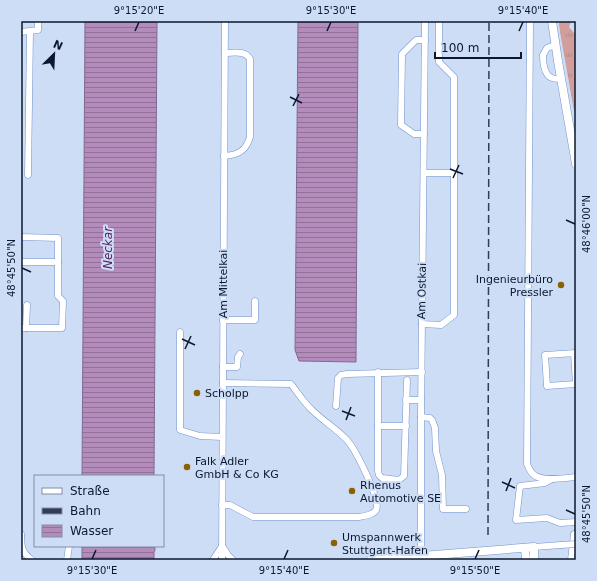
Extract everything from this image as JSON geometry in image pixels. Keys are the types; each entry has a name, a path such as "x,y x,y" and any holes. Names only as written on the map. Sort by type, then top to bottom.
{"main road":[{"path":"552,21 576,164"},
{"path":"371,560 422,558 534,547 534,560"},
{"path":"525,548 526,560"}],"street":[{"path":"21,32 38,30 38,21"},
{"name":"Am Mittelkai","path":"222,560 225,21"},
{"name":"Am Ostkai","path":"422,558 421,400 425,21"},
{"path":"422,324 441,325 454,315 454,77 439,62 439,21"},
{"path":"530,21 527,464 530,471 535,476 544,479 576,477"},
{"path":"28,175 30,32"},
{"path":"424,134 414,134 401,125 401,117 402,54 416,40 425,40"},
{"path":"555,45 545,50 543,58 546,72 549,76 553,79 561,78"},
{"path":"224,156 234,156 240,152 245,148 250,137 249,56 243,53 225,53"},
{"path":"21,115 28,115"},
{"path":"424,173 454,173"},
{"path":"21,237 58,238 58,296 63,301 62,328 24,328 27,305"},
{"path":"21,262 58,262"},
{"path":"223,320 255,320 255,301"},
{"path":"180,332 180,430 200,436 222,437"},
{"path":"575,353 576,384 547,386 545,355 575,353"},
{"path":"223,367 237,367 238,357 240,354"},
{"path":"336,406 338,378 341,375 378,372 422,372"},
{"path":"378,372 378,471 379,475 386,479 399,480 404,476 407,380"},
{"path":"222,505 230,506 253,517 359,517 375,512 377,509 376,497 355,451 339,432 307,405 291,384 223,383"},
{"path":"406,400 421,400"},
{"path":"421,417 430,418 435,428 436,451 442,475 443,509 466,509"},
{"path":"378,426 406,426"},
{"path":"554,478 546,484 520,486 516,520 547,518 560,523 576,522"},
{"path":"21,534 21,548 26,556 32,560"},
{"path":"570,560 574,534"},
{"path":"534,547 576,544"},
{"path":"213,560 222,546 233,560"},
{"path":"66,560 68,547"}],"green space":[{"path":"559,21 571,21 569,27 574,33 576,33 576,109 574,111 560,32"}],"water":[{"name":"Neckar","path":"85,21 157,21 154,475 82,475"},
{"path":"298,21 358,21 356,362 299,361 295,350"},
{"path":"82,547 155,548 154,560 82,560"}],"railway":[{"path":"488,535 489,21"}],"place":[{"name":"Ingenieurbüro Pressler","path":"561,285"},
{"name":"Scholpp","path":"197,393"},
{"name":"Falk Adler GmbH & Co KG","path":"187,467"},
{"name":"Rhenus Automotive SE","path":"352,491"},
{"name":"Umspannwerk Stuttgart-Hafen","path":"334,543"}]}
